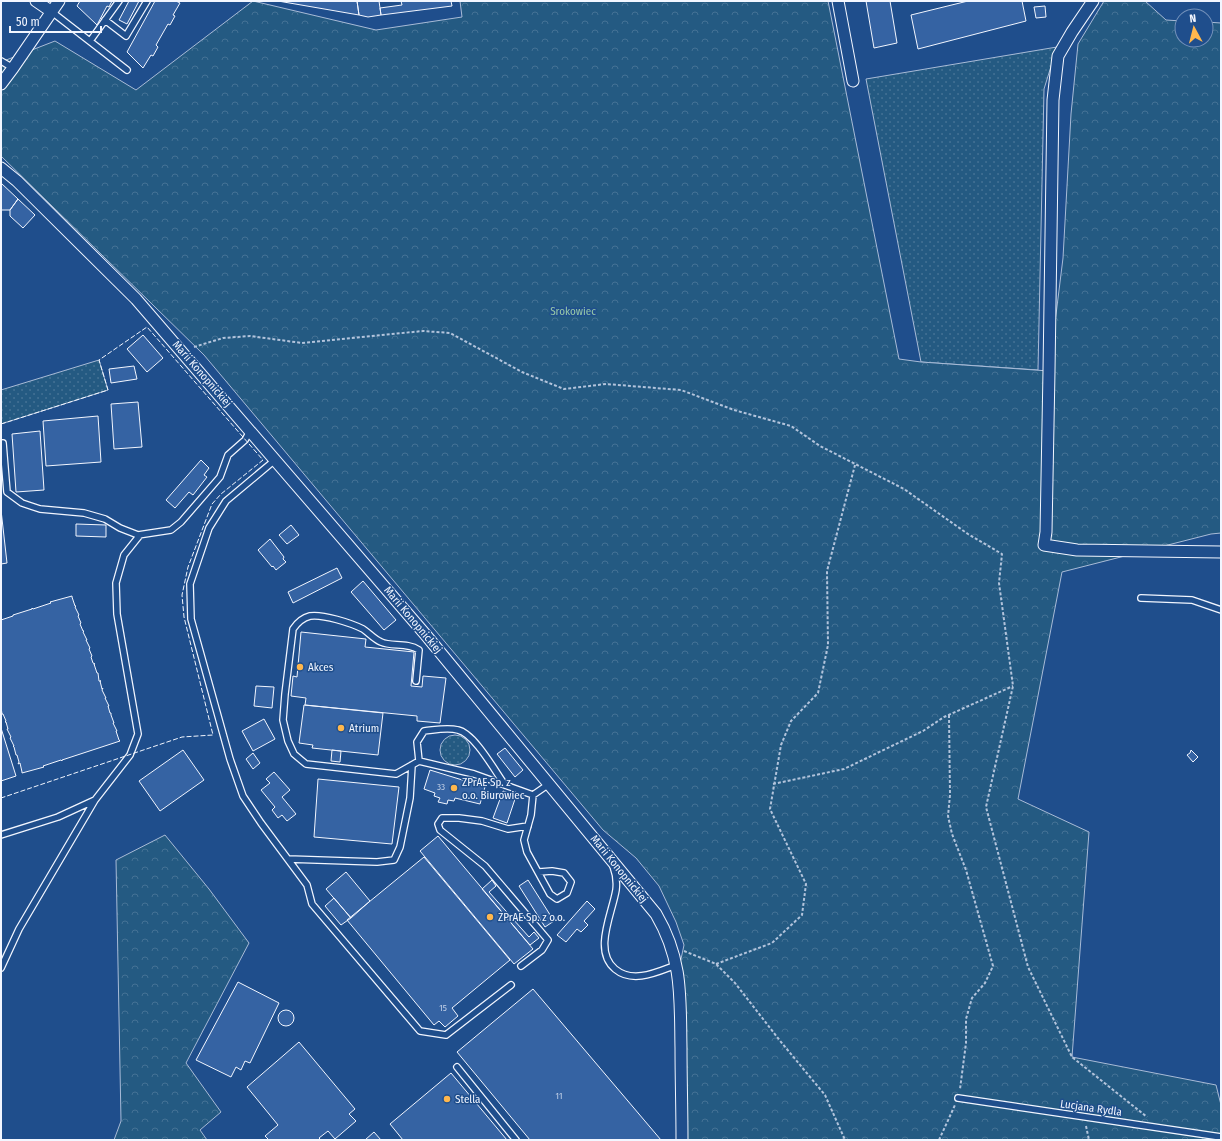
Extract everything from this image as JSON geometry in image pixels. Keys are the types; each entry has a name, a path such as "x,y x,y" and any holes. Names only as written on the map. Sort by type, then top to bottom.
{"street":[{"path":"36,1 52,12"},
{"path":"1,84 60,1"},
{"path":"838,1 853,81"},
{"path":"1093,1 1058,56 1053,100 1049,386 1046,532 1044,546 1077,550 1221,552"},
{"name":"Marii Konopnickiej","path":"1,168 136,299 180,349 425,634 656,914 672,946 678,973 680,998 682,1140"}],"lane":[{"path":"90,42 119,1"},
{"path":"105,20 126,36 147,1"},
{"path":"52,12 127,70"},
{"path":"1,61 13,68"},
{"path":"3,443 7,492 22,504 40,509 84,513 105,519 120,528 140,535 171,530 181,522 220,477 228,455 245,440 251,431"},
{"path":"275,460 226,501 209,528 190,584 191,619 230,759 243,796 307,885 312,904 420,1031 446,1035 511,985"},
{"path":"1,968 19,929 95,799 130,755 138,734 117,614 116,583 124,555 140,535"},
{"path":"1141,598 1192,600 1221,610"},
{"path":"416,681 419,650 414,647 381,642 362,628 338,620 309,616 302,620 296,624 293,629 283,720 288,741 294,754 306,764 396,774 419,761 474,774 533,794"},
{"path":"419,761 417,742 424,731 446,729 458,730 466,733 474,740 505,785"},
{"path":"288,859 377,862 394,860 400,847 410,798 412,765"},
{"path":"539,872 552,871 564,873 571,882 567,893 557,900 550,894 527,852 524,840 528,826 533,794 549,784"},
{"path":"1,835 58,817 95,799"},
{"path":"521,966 542,950 548,940 486,866 440,830 438,824 442,818 459,818 482,821 508,830 528,826"},
{"path":"612,860 616,876 616,889 605,939 604,949 606,958 611,966 620,973 629,975 640,976 651,974 676,965"},
{"path":"457,1067 516,1140"},
{"name":"Lucjana Rydla","path":"958,1098 1221,1137"}],"path":[{"path":"180,349 196,347 223,338 250,336 302,343 423,331 450,333 522,372 564,389 606,384 681,390 734,410 791,426 820,446 904,489 968,534 1002,554 999,583 1013,686 986,807 1028,967 1072,1057 1160,1128"},
{"path":"716,964 772,943 802,916 806,884 770,809 780,745 791,721 818,693 828,645 827,572 855,464"},
{"path":"773,784 844,769 923,731 949,715 1013,686"},
{"path":"939,1140 958,1098 966,1043 966,1019 972,998 985,983 993,966 966,870 952,834 948,816 950,795 949,715"},
{"path":"672,946 716,964 735,983 825,1095 845,1140"},
{"path":"1084,1117 1089,1140"}],"green space":[{"name":"Srokowiec","path":"253,1 376,30 462,17 460,1 828,1 899,359 921,362 1049,371 1063,258 1071,114 1078,44 1104,1 1145,1 1166,20 1174,20 1174,48 1214,48 1214,23 1221,23 1221,533 1211,534 1062,572 1018,799 1089,832 1072,1057 1216,1085 1221,1105 1221,1140 680,1140 678,973 684,945 676,922 659,886 636,858 603,830 204,355 1,156 1,62 55,41 136,90"},
{"path":"1057,47 1044,89 1038,370 921,362 866,79"},
{"path":"99,360 108,390 1,424 1,390"},
{"path":"455,735 466,739 470,750 466,761 455,765 444,761 440,750 444,739"},
{"path":"165,835 209,889 249,943 186,1063 221,1112 200,1130 207,1140 114,1140 121,1121 116,860"}],"building":[{"path":"80,1 112,1 109,7 107,6 97,25 77,6"},
{"path":"129,1 139,1 127,24 119,20"},
{"path":"155,1 176,1 180,3 173,15 175,16 170,25 168,24 156,45 158,47 153,56 151,55 143,68 127,52"},
{"path":"278,1 357,1 359,15"},
{"path":"357,1 379,1 381,15 368,17 359,15"},
{"path":"401,1 451,1 452,6 381,15 380,8 402,5"},
{"path":"866,1 890,1 897,43 874,48"},
{"path":"968,1 1022,1 1026,21 918,49 911,15"},
{"path":"1045,6 1046,17 1036,18 1034,7"},
{"path":"1,183 18,199 10,210 1,210"},
{"path":"18,199 35,215 23,228 10,216 10,210"},
{"path":"143,335 163,358 147,372 127,349"},
{"path":"134,366 137,379 111,383 109,369"},
{"path":"138,402 142,447 114,449 111,404"},
{"path":"98,416 101,462 46,466 43,421"},
{"path":"40,431 44,490 16,492 12,434"},
{"path":"201,460 209,468 204,475 207,477 193,495 189,492 175,508 166,500"},
{"path":"1,510 7,563 1,564"},
{"path":"76,524 106,525 106,537 76,536"},
{"path":"291,525 299,535 287,544 279,535"},
{"path":"270,539 284,557 283,559 286,562 276,570 258,550"},
{"path":"337,568 342,578 293,603 288,592"},
{"path":"363,581 396,620 384,630 351,592"},
{"path":"72,596 79,615 80,624 90,648 91,657 93,663 95,664 99,681 102,689 103,688 102,690 109,706 113,723 120,741 22,773 1,707 1,620 32,608 33,609 51,603 50,602"},
{"path":"301,632 366,639 365,647 414,652 411,686 422,687 423,676 446,678 440,723 417,721 417,716 305,705 306,698 291,696 293,676 297,677"},
{"path":"256,686 274,687 272,708 254,706"},
{"name":"Atrium","path":"304,705 383,713 378,755 312,748 313,745 299,743"},
{"path":"264,719 275,739 253,751 242,731"},
{"path":"1,728 16,776 1,781"},
{"path":"505,748 523,770 515,777 497,754"},
{"path":"183,750 204,780 160,811 139,781"},
{"path":"332,750 341,751 340,762 331,761"},
{"path":"1191,750 1198,757 1193,762 1187,755"},
{"path":"253,753 260,763 253,769 246,759"},
{"name":"ZPrAE Sp. z o.o. Biurowiec","path":"430,770 485,787 480,804 455,798 454,801 448,800 447,804 438,802 440,798 434,796 435,793 424,789"},
{"path":"274,772 290,790 282,797 296,814 287,821 282,815 278,818 272,810 275,807 261,790 270,783 266,779"},
{"path":"318,779 399,787 392,844 314,837"},
{"path":"503,791 516,796 507,823 493,818"},
{"name":"ZPrAE Sp. z o.o.","path":"438,836 533,949 514,964 420,851"},
{"path":"424,857 510,960 452,1008 458,1016 445,1027 439,1021 434,1025 347,920"},
{"path":"346,872 370,901 351,918 326,889"},
{"path":"492,880 496,886 489,892 529,937 534,932 539,938 530,945 482,889"},
{"path":"528,880 554,921 545,927 519,886"},
{"path":"334,898 351,918 341,925 325,906"},
{"path":"587,901 595,909 584,921 588,925 581,932 577,929 566,942 557,935"},
{"path":"238,982 279,1003 250,1063 245,1061 241,1070 236,1067 231,1077 196,1060"},
{"path":"533,989 661,1140 530,1140 457,1052"},
{"path":"283,1010 289,1010 294,1015 292,1024 289,1026 283,1026 278,1021 278,1015"},
{"path":"299,1042 355,1109 349,1114 356,1121 335,1139 328,1131 319,1138 321,1140 269,1140 265,1136 278,1125 247,1087"},
{"name":"Stella","path":"451,1073 507,1140 403,1140 390,1124"},
{"path":"374,1132 381,1140 365,1140"}],"fence":[{"path":"1,424 108,390 99,360 147,327 263,460 221,494 212,504 188,567 182,595 184,617 213,735 182,737 1,798"}],"place":[{"name":"Akces","path":"300,667"},
{"name":"Atrium","path":"341,728"},
{"name":"ZPrAE Sp. z o.o. Biurowiec","path":"454,788"},
{"name":"ZPrAE Sp. z o.o.","path":"490,917"},
{"name":"Stella","path":"447,1099"}]}
